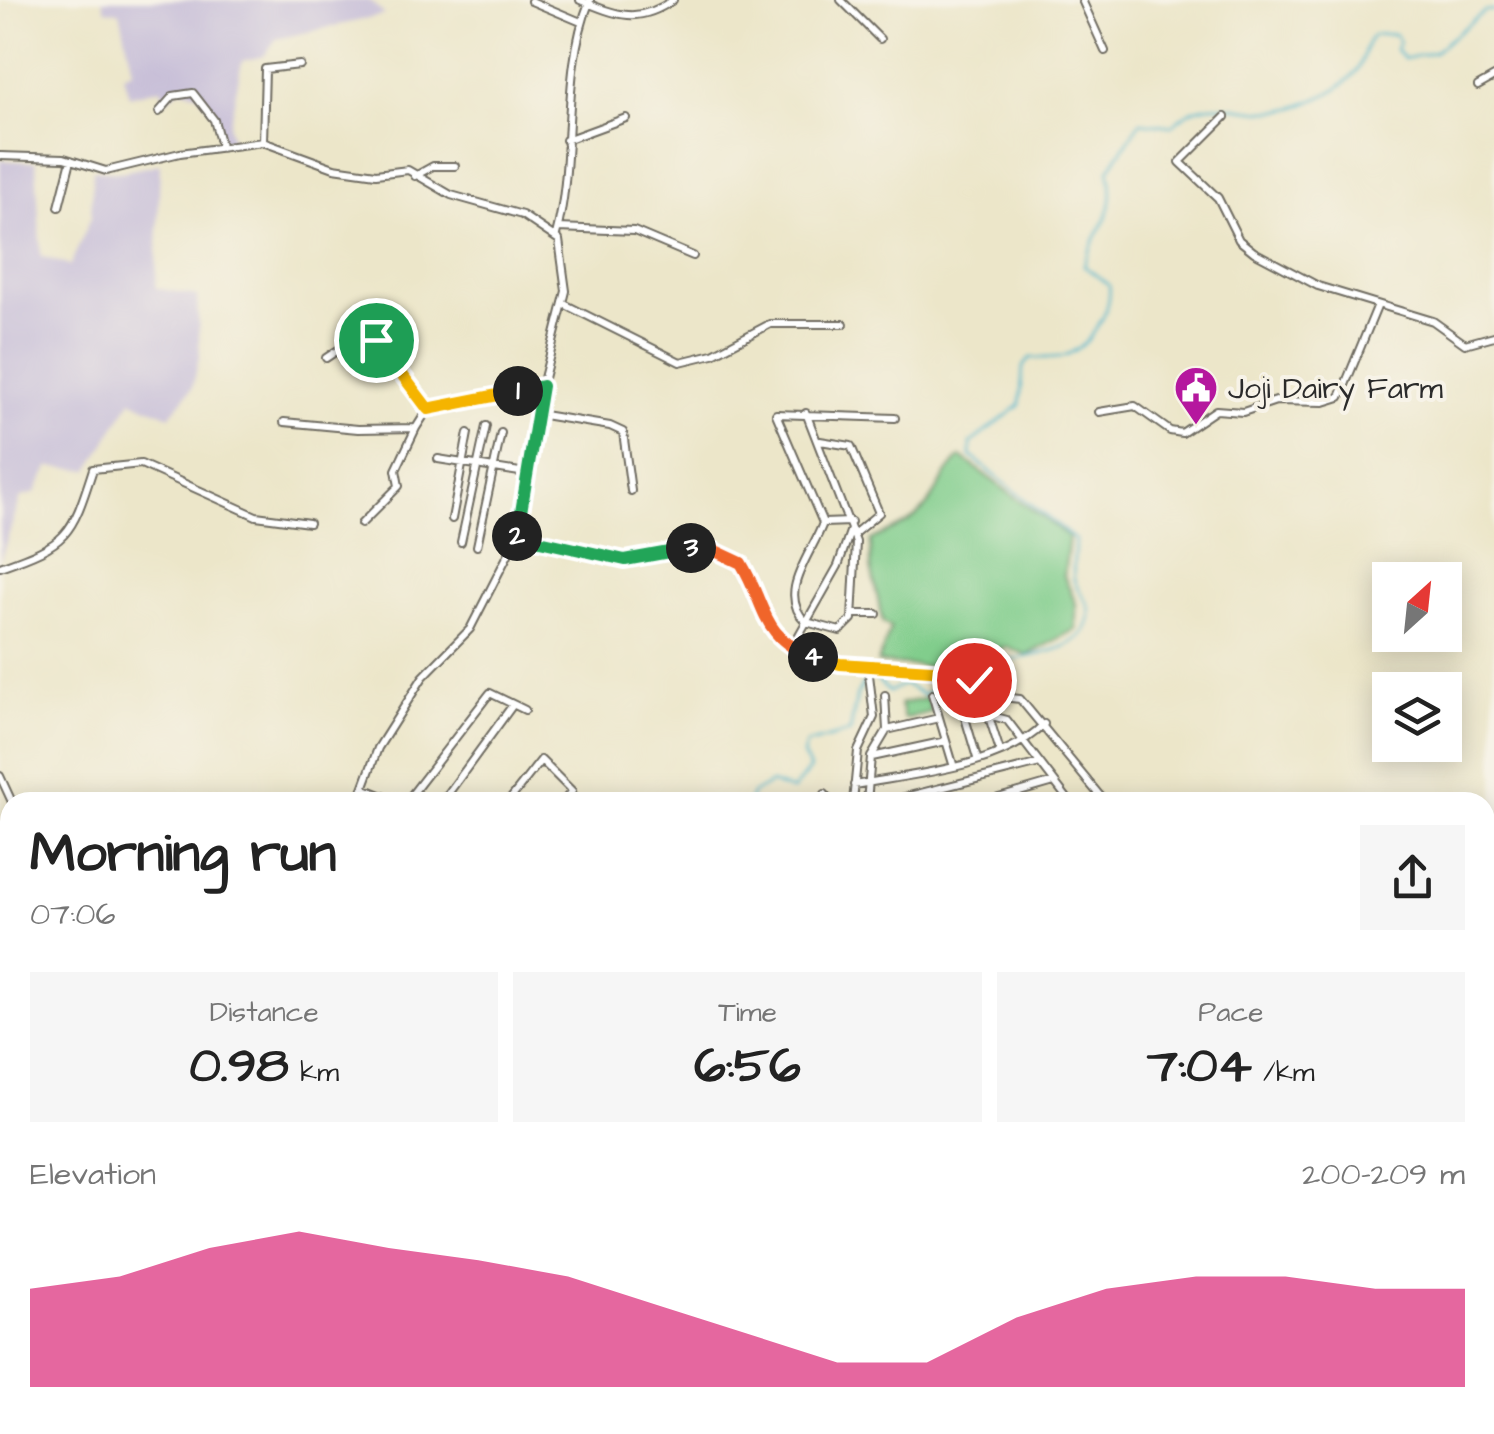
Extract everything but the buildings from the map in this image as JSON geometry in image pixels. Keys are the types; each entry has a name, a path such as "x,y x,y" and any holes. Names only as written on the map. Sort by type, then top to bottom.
{"street":[{"path":"362,792 378,748 422,677 463,638 477,617 514,535 542,386 564,304 563,258 557,232 586,1 635,18 652,15 673,0"},
{"path":"841,0 880,39"},
{"path":"1082,0 1105,51"},
{"path":"531,1 581,22"},
{"path":"264,142 265,69 300,65"},
{"path":"1478,86 1494,78"},
{"path":"159,112 172,96 193,93 214,120 221,146"},
{"path":"1225,117 1180,162 1218,198 1239,240 1318,286 1433,321 1465,344 1494,336"},
{"path":"566,140 626,118"},
{"path":"0,156 71,160 106,170 221,146 264,142 334,168 376,174 404,169 451,195 522,215 557,232 643,233 693,256"},
{"path":"59,208 71,160"},
{"path":"415,176 433,166 455,166"},
{"path":"564,304 680,362 713,354 770,324 844,324"},
{"path":"1099,412 1139,407 1170,431 1182,433 1216,410 1244,412 1276,401 1324,402 1340,397 1377,307"},
{"path":"326,358 362,334 369,334 428,409"},
{"path":"360,524 399,486 396,470 428,409 542,386"},
{"path":"806,413 852,528 854,614 840,631 806,622 796,613 791,591 822,524 775,418 778,412 806,413 895,418"},
{"path":"537,414 610,426 623,432 630,491"},
{"path":"284,422 358,429 416,428"},
{"path":"461,542 486,426"},
{"path":"452,519 468,433"},
{"path":"477,546 501,433"},
{"path":"820,441 851,446 879,513 852,528 822,524"},
{"path":"438,458 526,474"},
{"path":"0,567 61,541 80,510 93,470 140,464 256,516 309,523"},
{"path":"791,649 838,566 852,528"},
{"path":"514,535 625,560 684,548 727,554 741,563 765,620 791,649 840,664 966,674 993,696 1020,699 1097,792"},
{"path":"854,614 878,614"},
{"path":"854,792 858,751 874,718 868,666"},
{"path":"414,792 490,693 525,710"},
{"path":"932,694 953,764"},
{"path":"868,792 871,757 887,730 885,696"},
{"path":"977,758 961,705 1007,720 1062,792"},
{"path":"449,792 512,706"},
{"path":"988,714 1000,751"},
{"path":"887,730 939,718"},
{"path":"854,785 1000,751 1026,742 1044,724"},
{"path":"871,757 946,741"},
{"path":"516,792 541,760 571,792"},
{"path":"925,792 1040,763"},
{"path":"1020,792 1054,782"},
{"path":"363,788 373,792"}],"shaded area":[{"path":"102,0 369,0 385,15 276,39 264,56 242,61 229,127 232,140 223,143 215,115 197,93 179,89 165,102 161,88 129,96 123,75 133,70 120,12 105,10"},
{"path":"0,160 36,162 41,256 70,266 91,217 93,170 121,172 160,164 156,288 197,296 200,355 192,388 170,416 131,400 89,470 49,467 35,493 21,497 0,561"}],"green space":[{"path":"961,457 1069,537 1064,576 1076,604 1076,629 1027,655 1007,647 984,656 971,670 878,663 891,627 883,623 871,567 871,540 919,514"},
{"path":"928,698 931,712 904,719 900,704"}],"waterway":[{"path":"974,672 1060,648 1086,629 1090,613 1074,579 1075,540 971,456 971,443 1020,405 1023,367 1030,358 1055,358 1073,352 1090,337 1103,317 1109,285 1084,266 1109,211 1109,170 1140,122 1172,126 1184,115 1208,106 1274,111 1295,107 1331,92 1350,78 1360,66 1373,35 1395,34 1399,41 1396,50 1404,59 1434,52 1485,11 1494,10"},
{"path":"875,678 889,692 904,684 923,695 960,677"},
{"path":"755,792 771,783 792,791 810,769 803,755 806,744 850,732 857,694 866,680"}],"place":[{"name":"Joji Dairy Farm","path":"1196,426"}],"route":[{"path":"376,340 428,409 542,386 514,535 625,560 684,548 709,548 741,563 751,579 765,620 778,639 791,649 840,664 961,672 974,680"}]}
